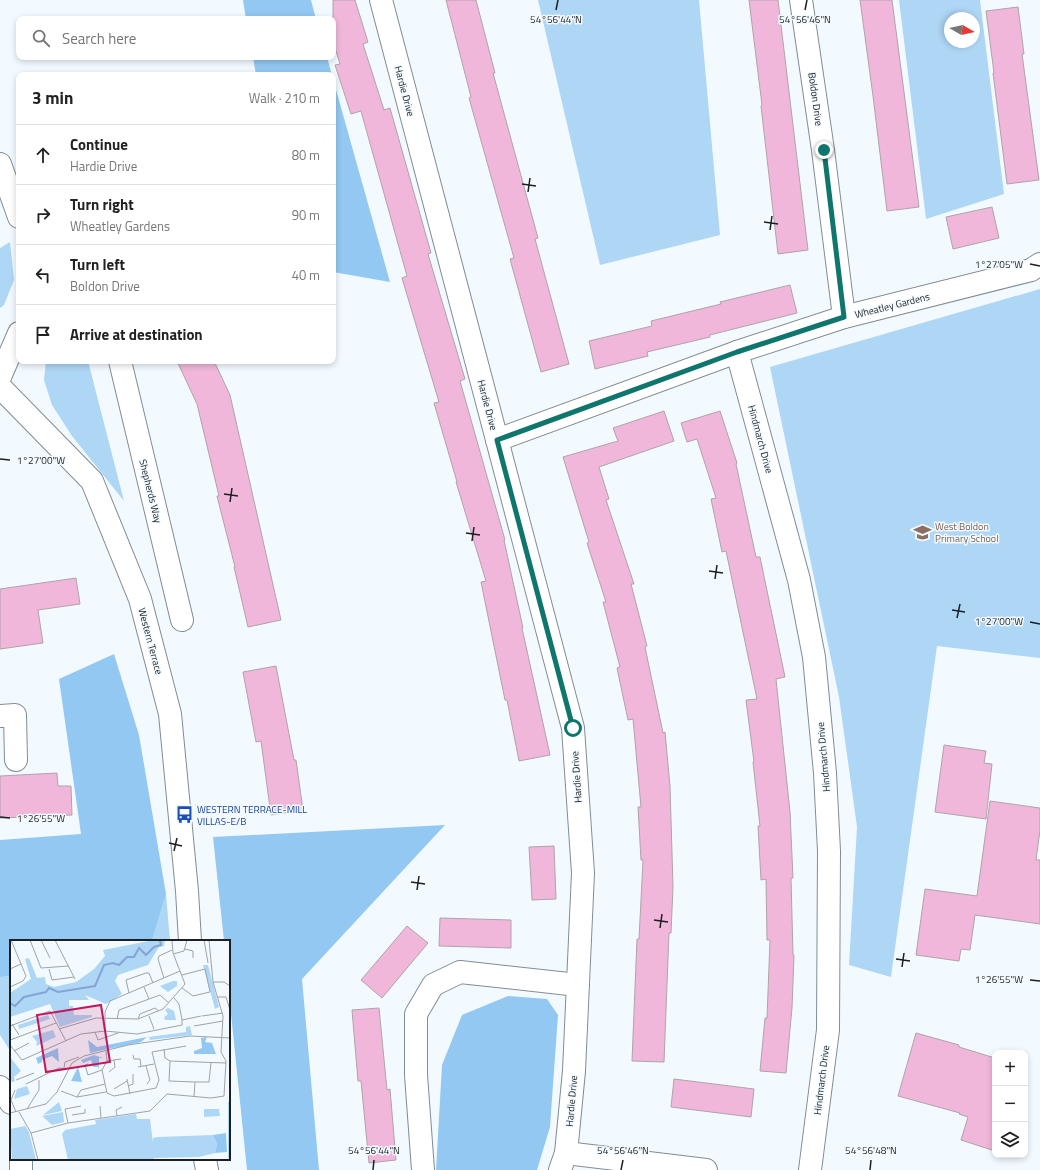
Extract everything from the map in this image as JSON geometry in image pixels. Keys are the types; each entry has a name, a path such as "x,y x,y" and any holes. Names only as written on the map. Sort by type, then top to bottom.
{"street":[{"name":"Hardie Drive","path":"381,0 573,728 583,873 574,1071 563,1161"},
{"name":"Boldon Drive","path":"802,0 824,150 844,317"},
{"path":"0,164 16,209"},
{"name":"Wheatley Gardens","path":"497,440 737,352 844,317 1031,270 1040,264"},
{"path":"0,377 16,340"},
{"name":"Hindmarch Drive","path":"737,352 799,580 814,657 825,773 829,851 828,1030 810,1170"},
{"name":"Shepherds Way","path":"121,364 182,620"},
{"name":"Western Terrace","path":"0,387 92,481 140,599 170,714 190,940"},
{"path":"0,716 15,715 16,760"},
{"path":"423,1170 416,1075 416,1014 433,985 460,972 578,985"},
{"path":"0,1087 10,1102"},
{"path":"206,1160 207,1170"},
{"path":"563,1161 706,1170"}],"shaded area":[{"path":"243,0 311,0 315,16 246,16"},
{"path":"538,0 699,0 720,235 600,265"},
{"path":"899,0 980,0 1004,194 926,219"},
{"path":"254,60 328,60 331,72 256,72"},
{"path":"336,90 390,282 336,273"},
{"path":"10,242 14,280 4,305 0,308 0,248"},
{"name":"West Boldon Primary School","path":"1040,289 1040,658 937,646 891,977 849,965 857,827 839,697 770,367"},
{"path":"46,364 89,364 124,501 72,436 52,405 44,380"},
{"path":"114,654 139,735 166,894 152,940 10,940 10,976 0,977 0,840 81,834 59,679"},
{"path":"445,825 302,979 319,1170 247,1170 230,1004 230,940 224,940 213,837"},
{"path":"166,894 170,940 152,940"},
{"path":"10,976 10,1050 0,1035 0,977"},
{"path":"508,996 547,999 558,1015 550,1127 537,1170 436,1170 442,1065 462,1015"}],"building":[{"path":"333,0 355,0 368,42 363,44 384,110 390,108 431,253 428,254 465,379 460,381 505,540 522,628 550,755 519,761 481,582 486,581 434,403 439,402 402,278 407,276 361,111 351,114 335,65 340,64 336,51 336,16 333,16"},
{"path":"446,0 476,0 495,73 493,73 538,238 535,239 569,364 541,372 510,259 514,258 469,98 471,97"},
{"path":"749,0 778,0 808,250 778,254"},
{"path":"860,0 892,0 919,207 887,211"},
{"path":"1018,7 1024,54 1022,54 1039,180 1007,184 986,11"},
{"path":"992,207 999,238 953,249 946,217"},
{"path":"790,285 797,313 710,335 710,337 647,352 648,356 595,369 589,341 652,326 651,321"},
{"path":"178,364 215,364 230,395 281,620 248,627 197,404"},
{"path":"664,411 674,441 599,467 609,499 606,500 634,584 631,584 647,646 645,647 663,733 665,732 670,786 673,887 671,933 669,933 664,1062 632,1061 637,939 639,939 643,860 641,860 638,807 641,807 633,719 628,720 617,668 620,667 603,602 606,602 587,543 589,542 563,457 618,441 613,428"},
{"path":"720,411 737,463 756,557 760,557 785,677 776,679 790,812 793,878 791,878 794,955 792,1008 786,1073 760,1071 765,1018 767,1018 770,940 767,940 766,879 761,880 758,826 760,826 746,700 757,699 726,551 722,552 711,499 716,498 697,439 687,442 681,423"},
{"path":"76,578 80,604 38,610 43,643 0,649 0,589"},
{"path":"276,666 294,760 296,760 303,810 271,815 261,741 256,742 243,672"},
{"path":"944,745 986,751 984,763 992,764 986,819 935,812"},
{"path":"57,773 58,786 71,786 72,815 0,818 0,776"},
{"path":"990,801 1040,808 1040,830 1036,860 1040,860 1040,924 975,915 970,950 961,949 959,961 916,955 925,889 977,896"},
{"path":"554,846 556,899 532,900 529,847"},
{"path":"440,918 511,920 511,948 439,946"},
{"path":"407,926 428,943 382,998 361,980"},
{"path":"379,1008 387,1090 390,1089 396,1160 369,1163 361,1081 358,1081 352,1010"},
{"path":"916,1033 959,1045 959,1047 992,1057 992,1150 961,1140 968,1117 959,1114 960,1113 898,1096"},
{"path":"674,1079 754,1089 751,1117 671,1107"}],"place":[{"name":"West Boldon Primary School","path":"922,532"},
{"name":"WESTERN TERRACE-MILL VILLAS-E/B","path":"184,815"}],"route":[{"path":"573,728 497,440 737,352 844,317 824,150"}]}
